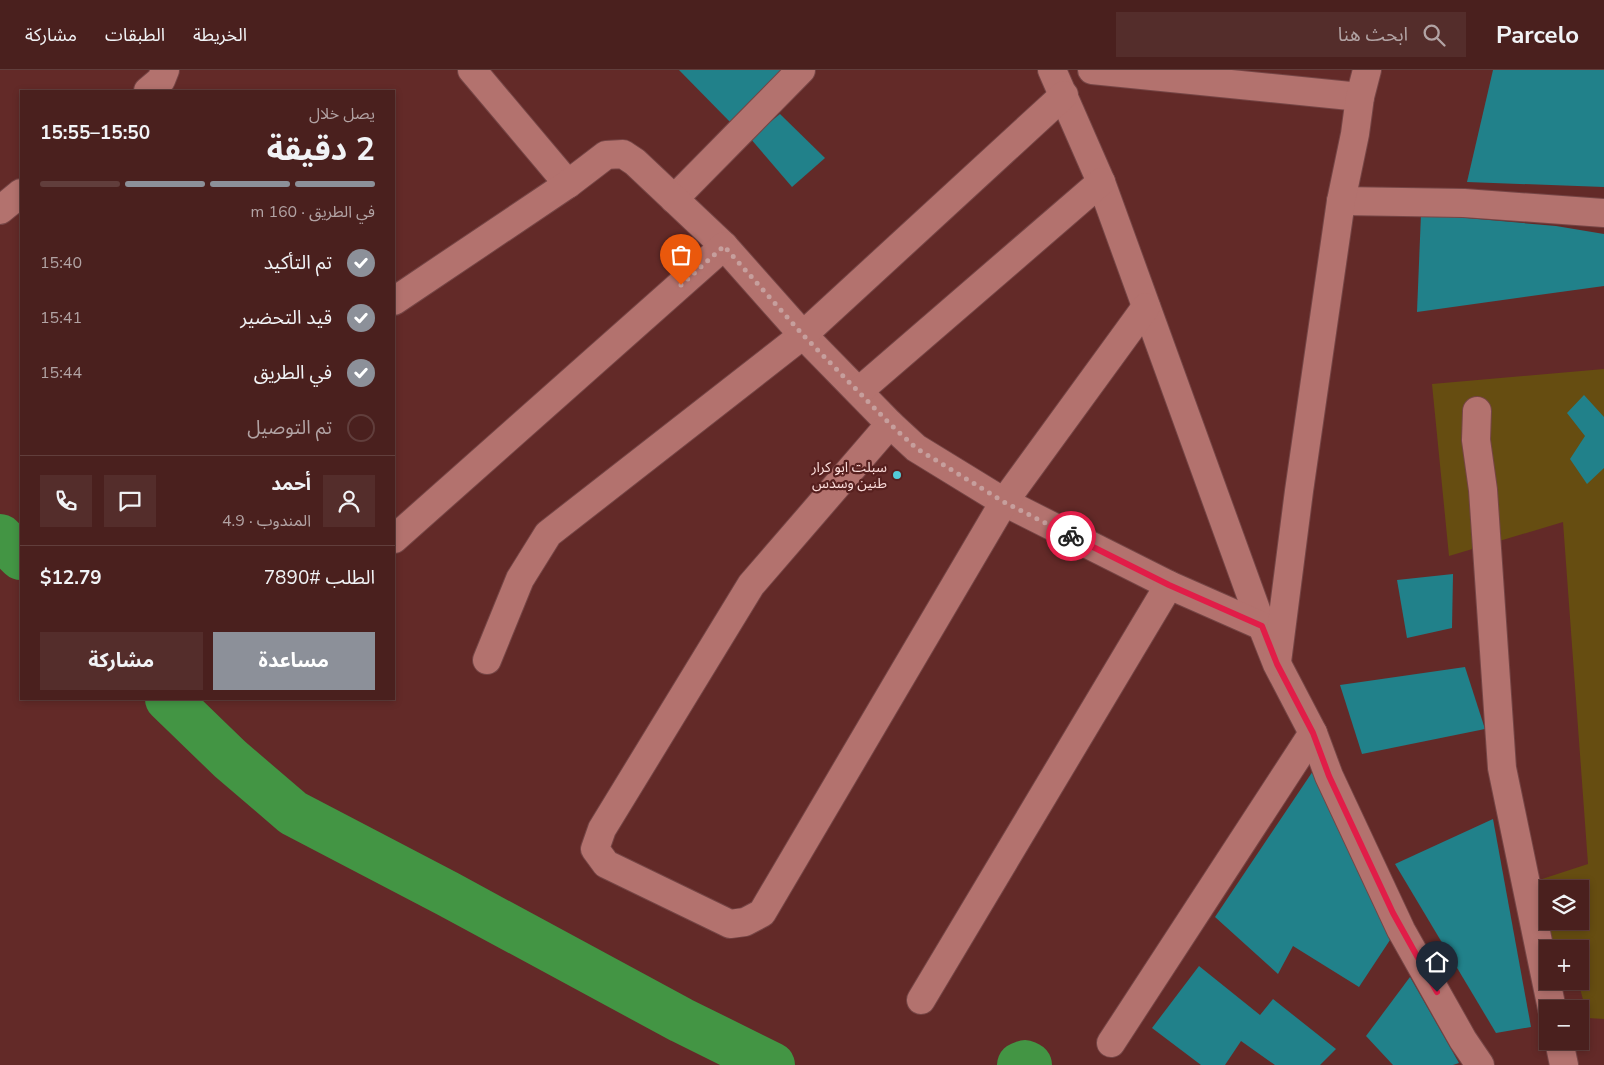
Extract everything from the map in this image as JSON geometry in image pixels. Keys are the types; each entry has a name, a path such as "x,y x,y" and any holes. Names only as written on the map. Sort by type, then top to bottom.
{"street":[{"path":"149,90 161,80 165,70"},
{"path":"472,70 568,184"},
{"path":"674,199 801,70"},
{"path":"1052,70 1102,182 1277,664 1313,733 1329,776 1401,930 1463,1040 1480,1065"},
{"path":"1092,70 1360,97"},
{"path":"1277,664 1299,491 1341,201 1355,134 1360,97 1367,70"},
{"path":"487,660 520,579 548,534 803,335 1064,95"},
{"path":"395,300 568,184 606,155 623,154 635,162 724,246 803,335 916,448 1004,502 1169,585 1262,626"},
{"path":"859,391 1102,182"},
{"path":"0,210 20,194"},
{"path":"1341,201 1464,203 1604,213"},
{"path":"395,538 724,246"},
{"path":"890,424 751,585 602,829 595,849 606,864 730,924 746,922 762,913 1004,502 1146,307"},
{"path":"1477,411 1476,440 1484,490 1502,768 1550,1000"},
{"path":"921,1000 1169,585"},
{"path":"1111,1043 1313,733"},
{"path":"1561,1050 1564,1065"}],"shaded area":[{"path":"1604,369 1604,1019 1589,1018 1589,1000 1583,1000 1580,990 1589,990 1589,940 1547,940 1546,930 1589,930 1589,880 1539,880 1588,864 1563,522 1449,556 1432,384"}],"building":[{"path":"679,70 786,70 732,124"},
{"path":"1493,70 1604,70 1604,187 1467,182"},
{"path":"780,114 825,158 792,187 750,138"},
{"path":"1421,214 1556,226 1604,234 1604,286 1417,312"},
{"path":"1584,395 1604,417 1604,468 1587,484 1570,459 1585,436 1567,413"},
{"path":"1453,574 1452,628 1407,638 1397,580"},
{"path":"1465,667 1485,729 1362,754 1340,685"},
{"path":"1317,765 1390,940 1359,987 1293,946 1278,974 1215,917"},
{"path":"1493,819 1531,1027 1496,1033 1395,864"},
{"path":"1199,966 1260,1015 1273,999 1336,1049 1320,1065 1275,1065 1241,1041 1225,1065 1201,1065 1152,1028"},
{"path":"1410,977 1459,1063 1453,1065 1393,1065 1366,1036"}],"waterway":[{"path":"0,537 20,556"},
{"path":"169,700 230,759 293,813 681,1020 772,1065"},
{"path":"1020,1065 1025,1063 1029,1065"}],"way so far":[{"path":"681,285 724,246 803,335 916,448 1004,502 1071,536"}],"place":[{"name":"سبلت ابو كرار طنين وسدس","path":"897,475"}],"route":[{"path":"1071,536 1169,585 1262,626 1277,664 1313,733 1329,776 1401,930 1437,992"}]}
